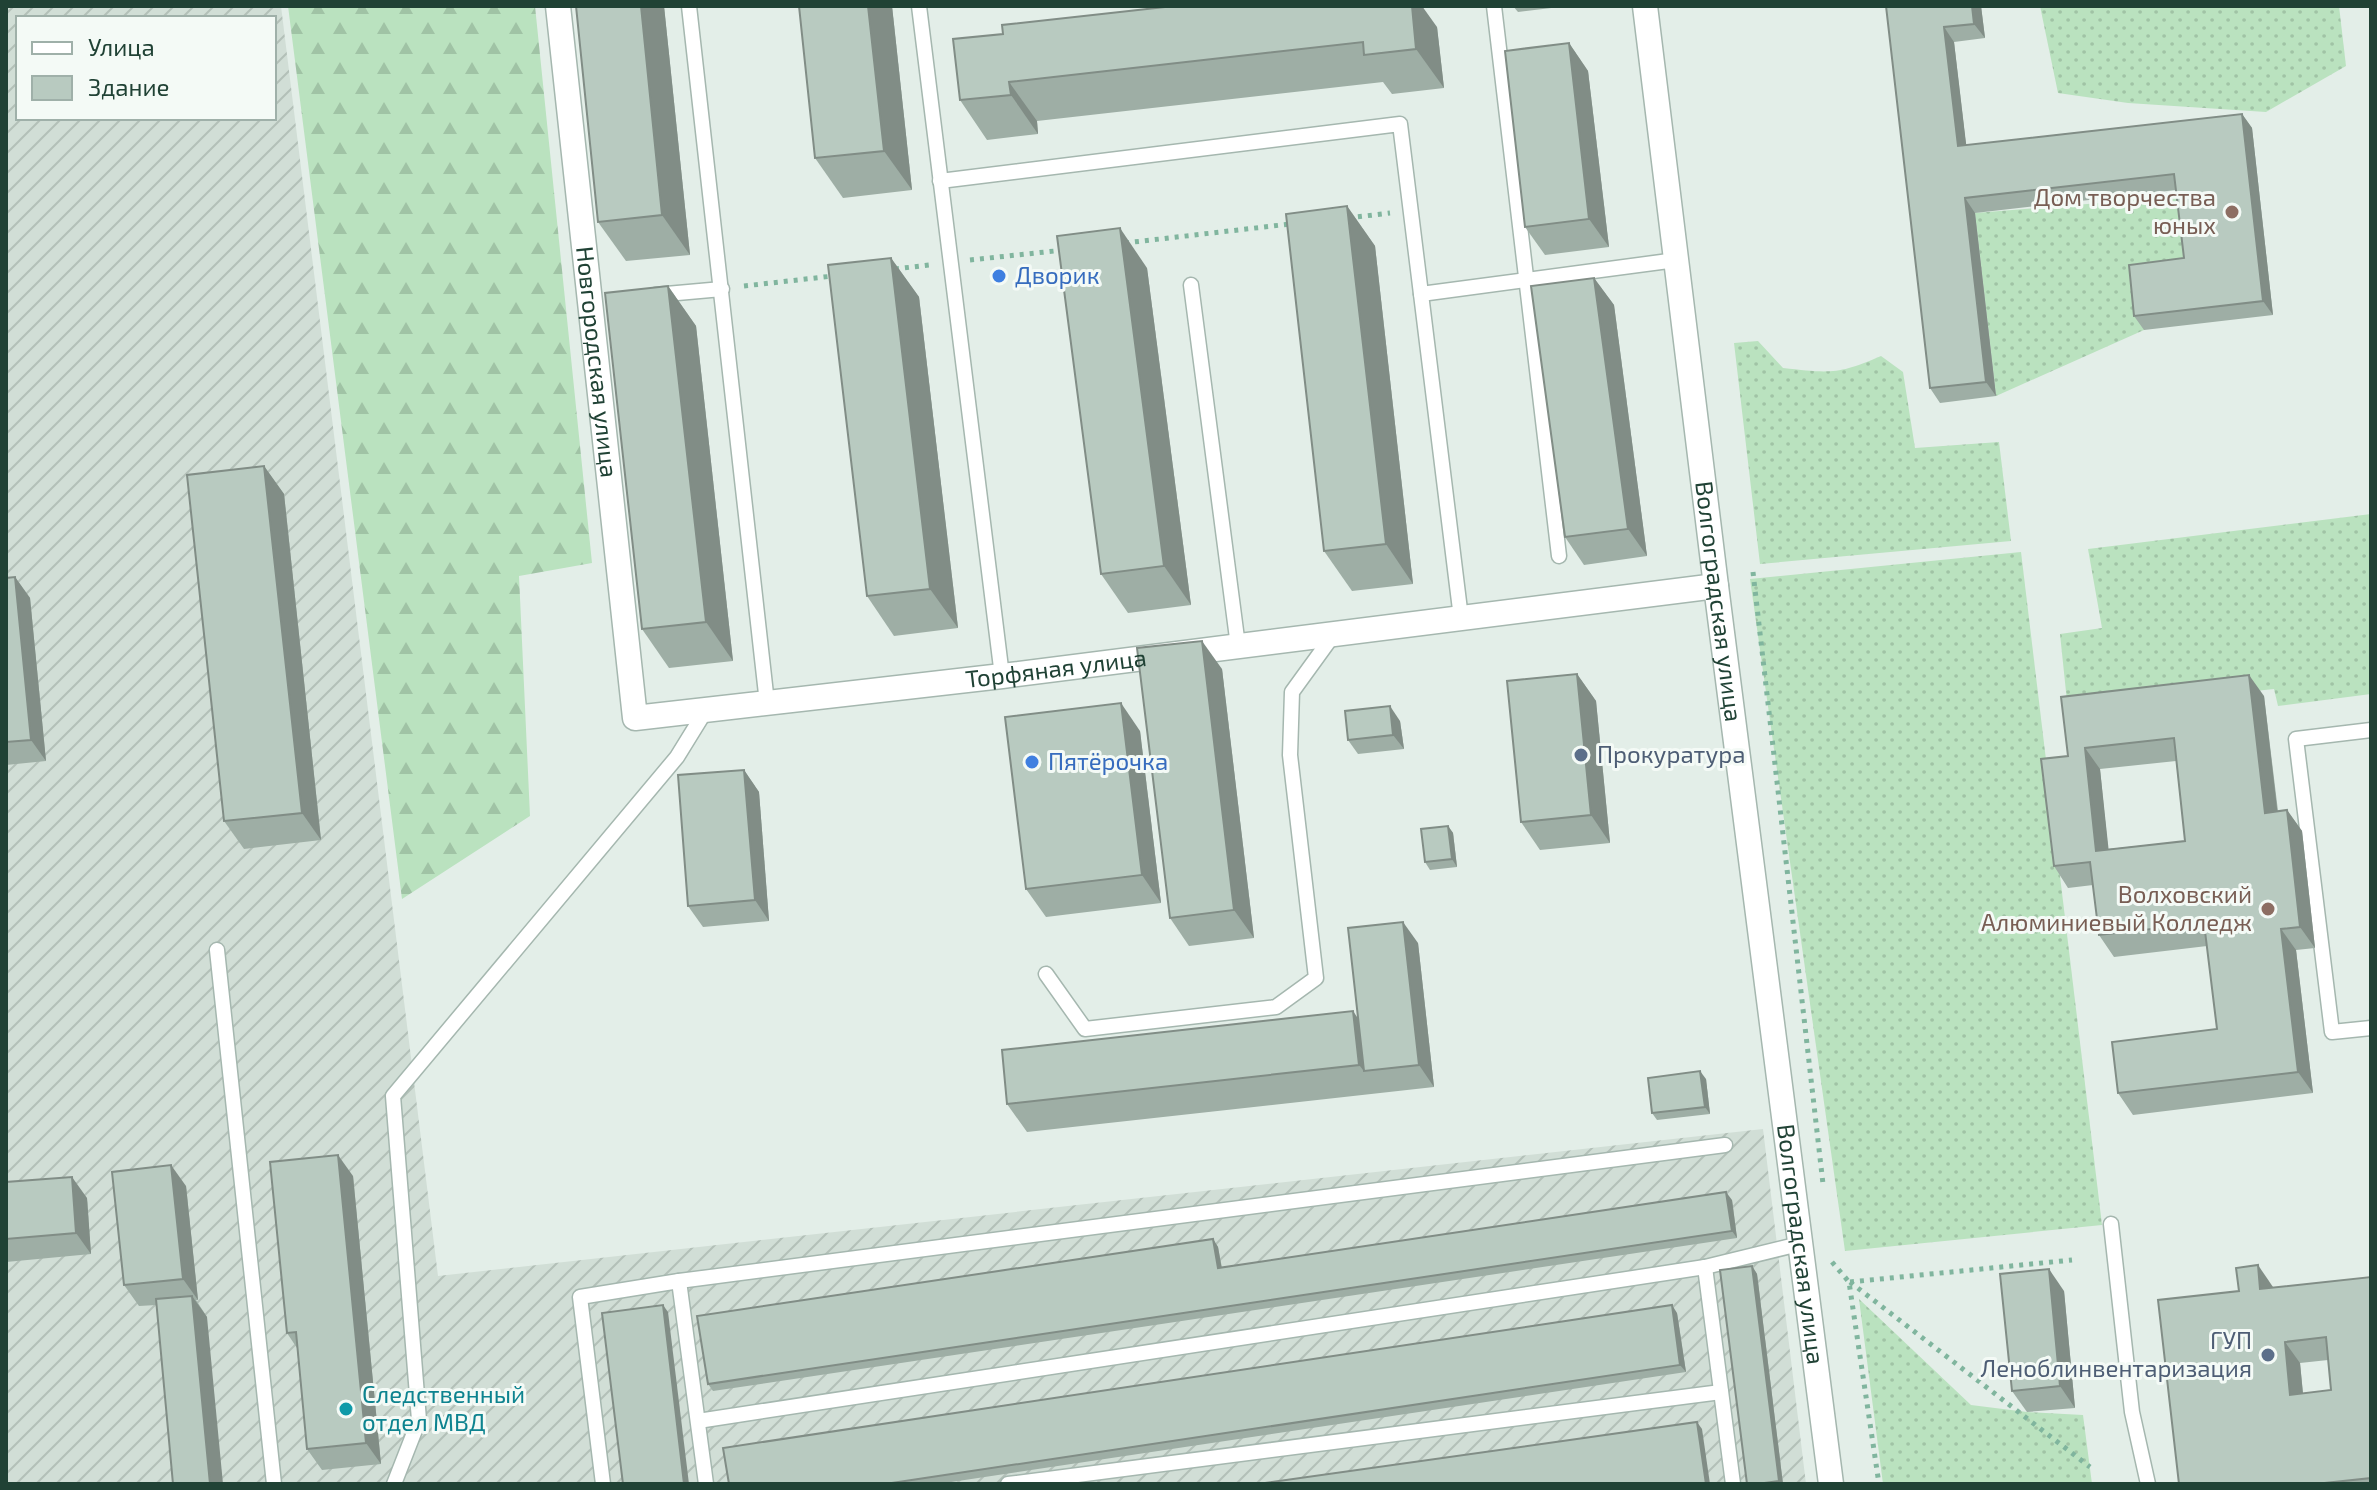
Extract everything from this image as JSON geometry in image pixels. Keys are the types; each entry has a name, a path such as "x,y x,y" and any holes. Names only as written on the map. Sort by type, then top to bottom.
{"street":[{"name":"Новгородская улица","path":"558,6 597,300 635,718"},
{"name":"Волгоградская улица","path":"1645,6 1831,1484"},
{"name":"Торфяная улица","path":"635,718 1002,676 1716,586"}],"lane":[{"path":"689,6 767,703"},
{"path":"919,6 1002,676"},
{"path":"1494,6 1559,556"},
{"path":"940,181 1400,124 1461,618"},
{"path":"1421,294 1676,260"},
{"path":"1191,285 1238,646"},
{"path":"634,297 722,289"},
{"path":"1046,974 1085,1029 1276,1007 1316,978 1290,755 1292,692 1335,634"},
{"path":"394,1484 419,1420 393,1096 677,757 706,710"},
{"path":"2371,730 2296,739 2332,1032 2371,1028"},
{"path":"217,950 274,1484"},
{"path":"603,1484 580,1297 679,1281 1725,1145"},
{"path":"2111,1224 2132,1412 2148,1484"},
{"path":"698,1421 1705,1267 1799,1244"},
{"path":"1705,1267 1733,1484"},
{"path":"679,1281 706,1484"},
{"path":"1008,1484 1721,1392"}],"path":[{"path":"1347,218 1411,211"},
{"path":"1125,243 1299,223"},
{"path":"889,269 1077,248"},
{"path":"722,289 844,275"},
{"path":"1753,572 1824,1185"},
{"path":"1831,1248 1833,1264 1849,1282 2090,1467"},
{"path":"1849,1282 2072,1260"},
{"path":"1849,1282 1879,1484"}],"shaded area":[{"path":"6,6 281,6 438,1276 1763,1129 1806,1484 6,1484"}],"green space":[{"path":"288,6 535,6 592,563 519,576 530,816 402,899"},
{"path":"2040,6 2339,6 2346,66 2266,112 2128,103 2058,93"},
{"path":"2185,196 2194,272 2144,330 1996,396 1975,213"},
{"path":"1758,341 1783,368 1833,371 1854,367 1881,356 1903,372 1915,448 1999,442 2011,541 1760,564 1734,343"},
{"path":"2371,514 2371,694 2278,706 2274,689 2068,711 2060,634 2102,628 2088,549"},
{"path":"2021,552 2102,1225 1845,1251 1750,579"},
{"path":"1859,1299 1971,1405 2083,1415 2092,1484 1883,1484"}],"building":[{"path":"576,6 641,6 662,215 598,222"},
{"path":"799,6 868,6 884,151 815,158"},
{"path":"1174,6 1412,6 1416,49 1364,55 1363,42 1009,82 1011,95 960,100 953,39 1003,34 1002,25"},
{"path":"1886,6 1972,6 1974,24 1944,27 1958,146 2242,114 2263,301 2134,316 2129,265 2184,258 2174,174 1965,198 1986,382 1930,388"},
{"path":"1569,43 1589,219 1525,227 1505,51"},
{"path":"1347,206 1386,544 1324,551 1286,214"},
{"path":"1120,228 1164,566 1101,574 1057,236"},
{"path":"891,258 930,589 867,596 828,265"},
{"path":"1594,278 1628,529 1565,537 1531,286"},
{"path":"668,286 706,622 642,629 605,293"},
{"path":"264,466 302,813 224,821 187,475"},
{"path":"15,577 31,740 6,742 6,578"},
{"path":"1202,641 1234,910 1170,918 1137,648"},
{"path":"1577,674 1591,815 1521,822 1507,681"},
{"path":"2249,675 2265,813 2287,810 2300,927 2281,929 2298,1072 2118,1093 2112,1042 2217,1029 2204,923 2099,935 2090,862 2054,866 2041,759 2068,756 2061,697","holes":["2174,738 2185,841 2096,851 2085,748"]},
{"path":"1121,703 1142,875 1026,889 1005,717"},
{"path":"1390,706 1393,735 1348,740 1345,711"},
{"path":"744,770 755,900 688,906 678,775"},
{"path":"1448,826 1452,859 1425,862 1421,829"},
{"path":"1403,922 1419,1065 1364,1071 1348,928"},
{"path":"1353,1011 1359,1065 1007,1104 1002,1050"},
{"path":"1700,1071 1705,1107 1652,1113 1648,1078"},
{"path":"338,1155 366,1443 307,1449 296,1332 287,1333 270,1162"},
{"path":"171,1165 183,1279 124,1285 112,1172"},
{"path":"72,1177 76,1233 6,1239 6,1182"},
{"path":"1726,1192 1732,1231 708,1384 697,1316 1213,1239 1218,1268"},
{"path":"2258,1265 2260,1289 2371,1277 2371,1478 2315,1484 2179,1484 2158,1300 2239,1291 2236,1268","holes":["2326,1337 2331,1390 2290,1395 2285,1342"]},
{"path":"1752,1266 1779,1481 1747,1484 1720,1270"},
{"path":"2049,1269 2060,1386 2012,1391 2000,1274"},
{"path":"192,1296 210,1484 173,1484 156,1299"},
{"path":"663,1305 684,1484 623,1484 602,1313"},
{"path":"1672,1305 1680,1365 885,1484 729,1484 723,1448"},
{"path":"1697,1422 1706,1484 1258,1484"}],"place":[{"name":"Дом творчества юных","path":"2232,212"},
{"name":"Дворик","path":"999,276"},
{"name":"Прокуратура","path":"1581,755"},
{"name":"Пятёрочка","path":"1032,762"},
{"name":"Волховский Алюминиевый Колледж","path":"2268,909"},
{"name":"ГУП Леноблинвентаризация","path":"2268,1355"},
{"name":"Следственный отдел МВД","path":"346,1409"}]}
